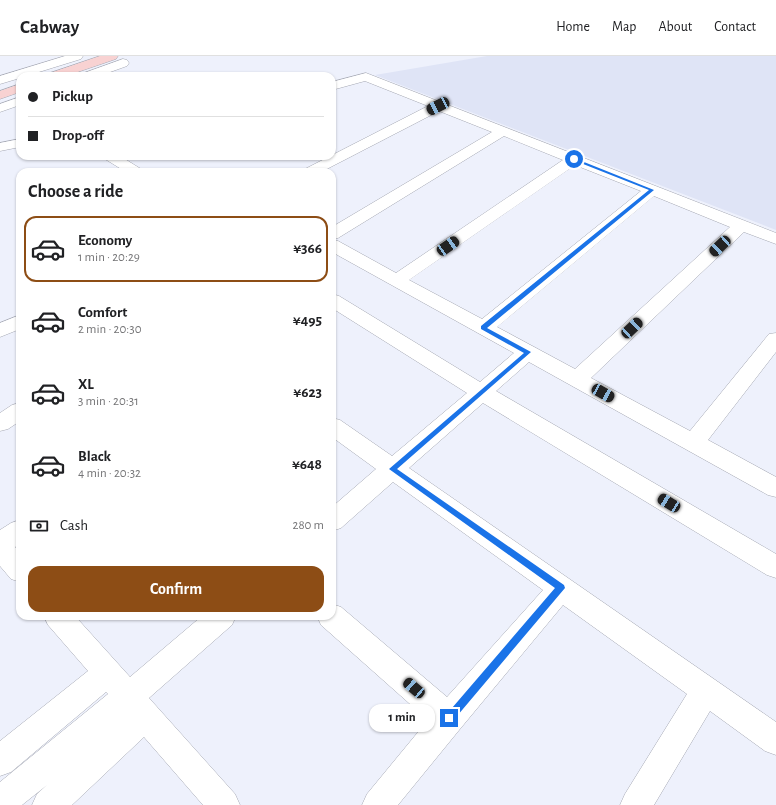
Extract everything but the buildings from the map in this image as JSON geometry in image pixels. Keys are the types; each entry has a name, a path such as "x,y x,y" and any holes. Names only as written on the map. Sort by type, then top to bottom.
{"street":[{"path":"26,72 77,56"},
{"path":"66,72 112,56"},
{"path":"96,72 120,60 129,72"},
{"path":"0,80 16,75"},
{"path":"336,85 366,77 776,239"},
{"path":"0,95 16,89"},
{"path":"0,108 16,102"},
{"path":"336,159 438,106"},
{"path":"336,232 503,131"},
{"path":"0,147 16,144"},
{"path":"397,280 574,159"},
{"path":"116,160 130,168"},
{"path":"318,168 333,160"},
{"path":"483,328 652,190"},
{"path":"577,379 742,225"},
{"path":"336,247 776,488"},
{"path":"336,302 481,392 776,566"},
{"path":"0,331 16,323"},
{"path":"693,443 776,339"},
{"path":"336,518 528,352"},
{"path":"0,423 16,413"},
{"path":"336,429 776,740"},
{"path":"0,544 16,533"},
{"path":"0,548 16,566"},
{"path":"378,805 449,718 561,588"},
{"path":"61,620 224,805"},
{"path":"48,805 137,706 218,620"},
{"path":"336,620 449,718"},
{"path":"0,761 107,673"},
{"path":"636,805 706,690"},
{"path":"0,803 137,706"}],"shaded area":[{"path":"487,56 776,56 776,230 375,75"}],"route":[{"path":"449,718 561,588 393,469 528,352 483,328 652,190 574,159"}]}
